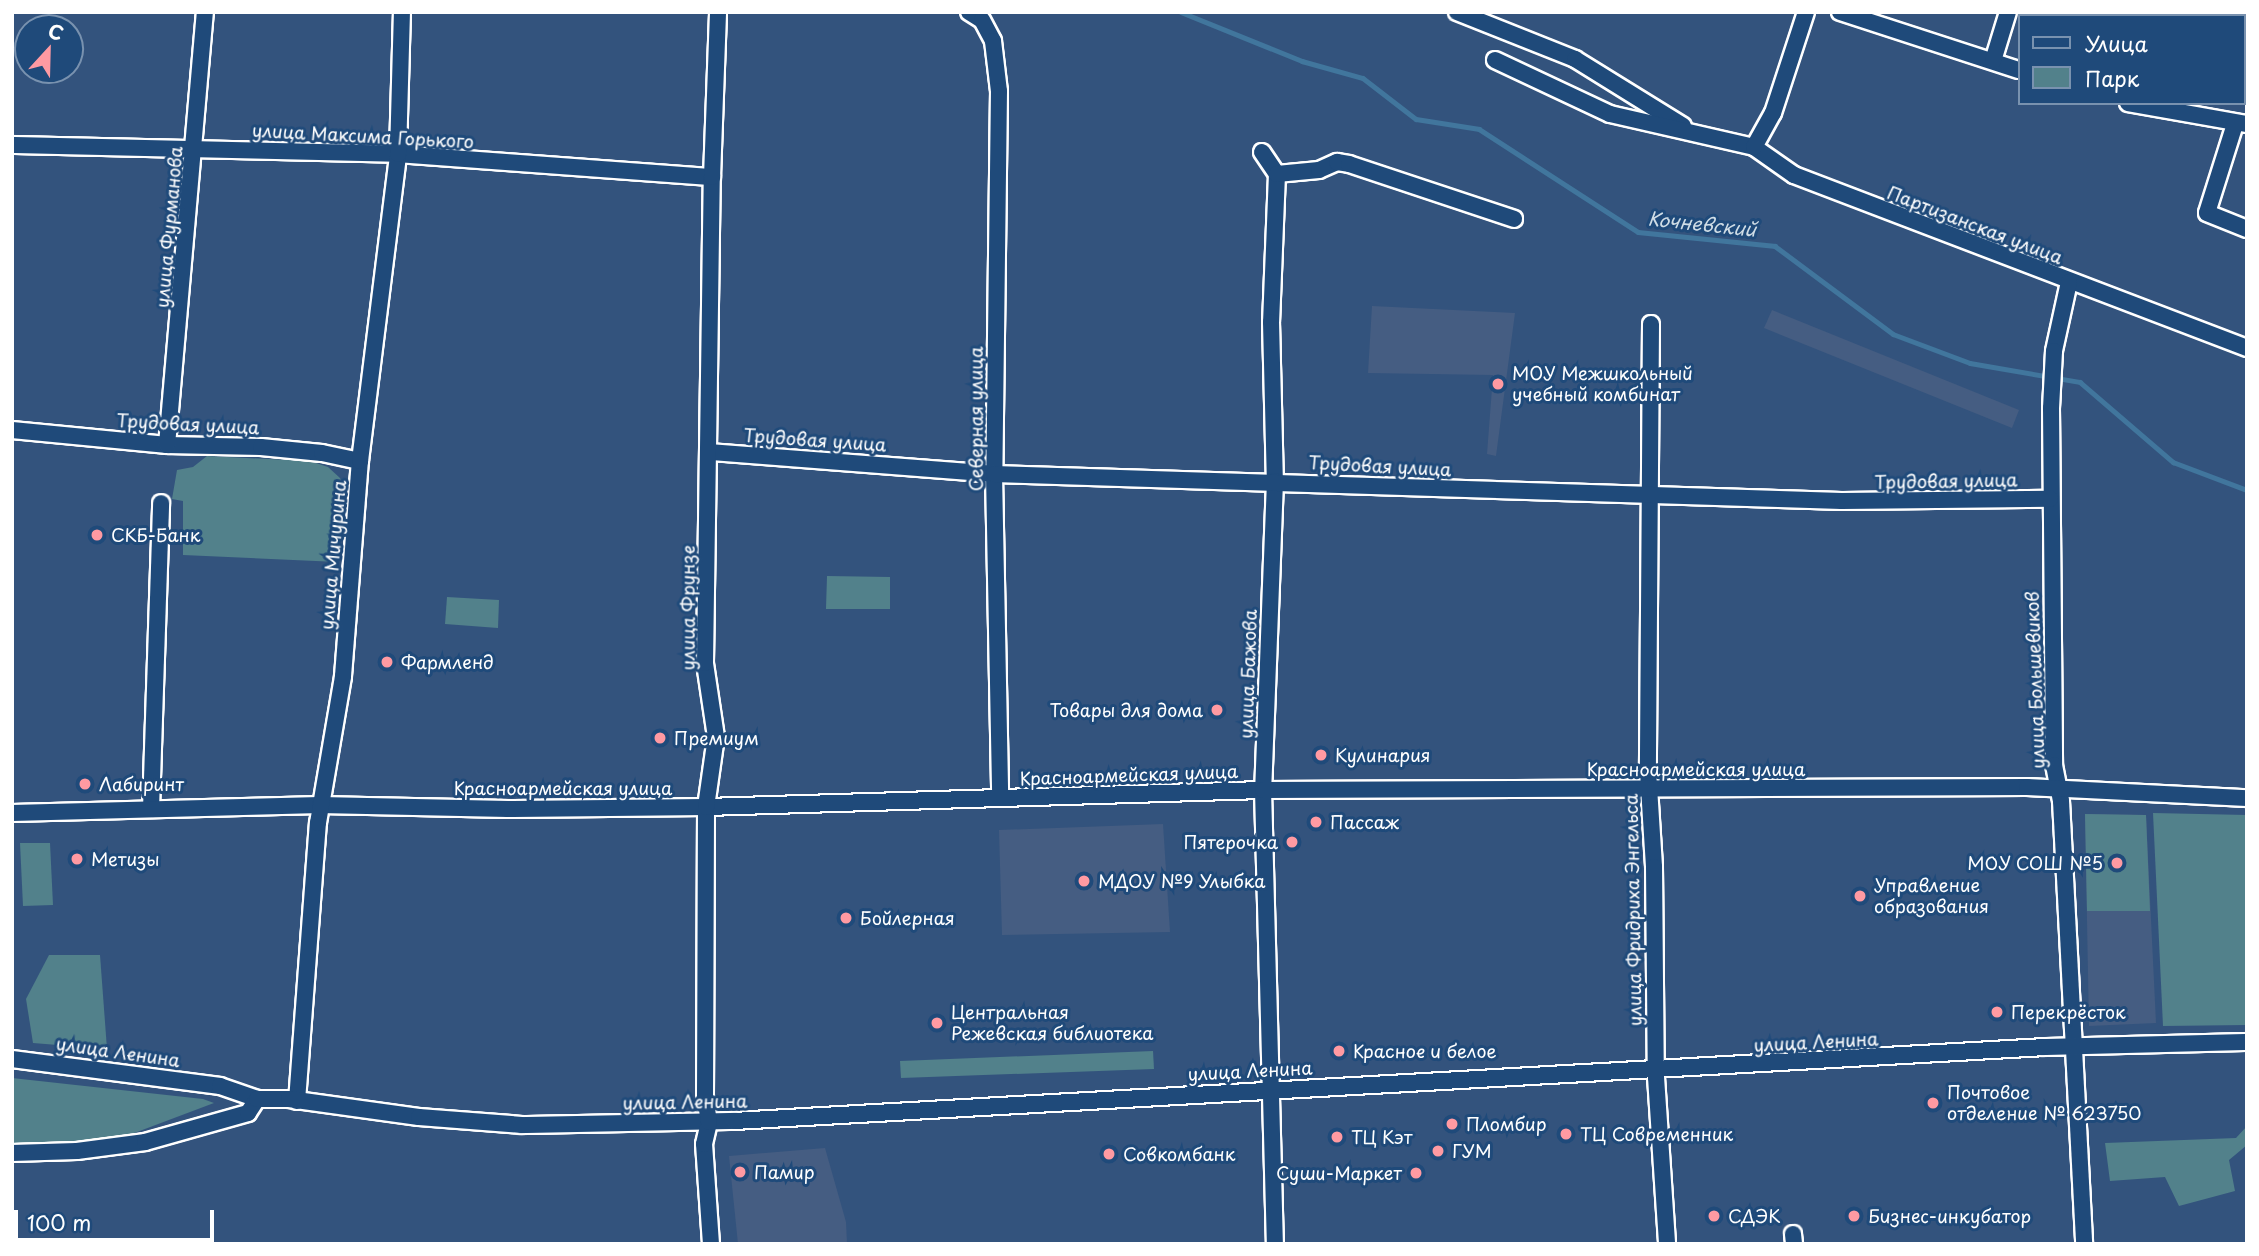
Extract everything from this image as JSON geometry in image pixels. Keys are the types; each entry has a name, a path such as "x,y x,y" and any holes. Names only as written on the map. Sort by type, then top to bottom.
{"street":[{"name":"улица Фурманова","path":"167,444 205,12"},
{"name":"улица Мичурина","path":"297,1101 320,805 343,676 360,461 398,154 402,12"},
{"name":"улица Фрунзе","path":"711,1244 704,1144 709,1122 705,1097 706,807 716,737 705,663 712,177 718,12"},
{"name":"Северная улица","path":"969,12 982,20 993,41 999,91 994,474 1000,798"},
{"name":"Партизанская улица","path":"1457,12 1575,59 1694,132"},
{"path":"1754,147 1773,113 1806,12"},
{"path":"1840,12 2018,69"},
{"path":"1993,61 2008,12"},
{"name":"Партизанская улица","path":"1495,60 1610,114 1754,147 1794,175 2069,282 2165,314 2247,348"},
{"path":"2149,105 2212,111 2241,124 2207,214 2247,229"},
{"name":"улица Максима Горького","path":"12,145 398,154 712,177"},
{"path":"1262,152 1277,174 1319,170 1337,162 1349,164 1514,219"},
{"name":"улица Бажова","path":"1275,1244 1263,790 1275,481 1270,322 1277,174"},
{"name":"улица Большевиков","path":"2069,282 2054,351 2051,408 2054,765 2058,789 2084,1244"},
{"name":"улица Фридриха Энгельса","path":"1651,324 1650,789 1654,867 1656,1071 1667,1244"},
{"name":"Трудовая улица","path":"12,430 167,444 261,447 322,453 360,461"},
{"name":"Трудовая улица","path":"710,452 994,474 1842,501 2050,499"},
{"path":"151,809 161,503"},
{"name":"Красноармейская улица","path":"12,813 320,805 508,809 706,807 1263,790 2058,789 2247,798"},
{"name":"улица Ленина","path":"12,1059 220,1086 257,1099 522,1125 709,1122 2074,1046 2247,1042"},
{"path":"12,1153 77,1151 145,1142 248,1113 257,1099"}],"shaded area":[{"name":"МОУ Межшкольный учебный комбинат","path":"1372,306 1515,313 1496,456 1487,454 1493,375 1368,373"},
{"path":"1772,310 2019,410 2012,428 1764,328"},
{"name":"МОУ СОШ №5","path":"2085,814 2146,815 2156,1023 2089,1026"},
{"name":"МДОУ №9 Улыбка","path":"1163,824 1170,932 1002,935 999,830"},
{"path":"825,1148 846,1222 847,1244 738,1244 729,1156"}],"green space":[{"path":"207,456 310,461 328,467 340,478 346,490 338,562 183,555 183,501 172,499 177,470 193,467"},
{"path":"827,576 890,577 890,609 826,609"},
{"path":"447,597 499,600 498,628 445,624"},
{"path":"2153,813 2247,815 2247,1025 2163,1026"},
{"name":"МОУ СОШ №5","path":"2085,814 2146,815 2150,911 2087,911"},
{"path":"20,843 50,843 53,905 23,906"},
{"path":"49,955 100,955 107,1049 33,1043 26,999"},
{"path":"1153,1051 1154,1069 901,1078 900,1061"},
{"path":"12,1078 203,1099 214,1103 121,1138 87,1144 12,1146"},
{"path":"2247,1126 2247,1145 2229,1160 2235,1191 2179,1206 2165,1177 2110,1181 2105,1143 2236,1138"}],"waterway":[{"name":"Кочневский","path":"1181,12 1302,61 1363,78 1416,119 1479,129 1638,232 1775,246 1893,334 1970,363 2080,382 2173,462 2247,490"}],"place":[{"name":"МОУ Межшкольный учебный комбинат","path":"1498,384"},
{"name":"СКБ-Банк","path":"97,535"},
{"name":"Фармленд","path":"387,662"},
{"name":"Товары для дома","path":"1217,710"},
{"name":"Премиум","path":"660,738"},
{"name":"Кулинария","path":"1321,755"},
{"name":"Лабиринт","path":"85,784"},
{"name":"Пассаж","path":"1316,822"},
{"name":"Пятерочка","path":"1292,842"},
{"name":"Метизы","path":"77,859"},
{"name":"МОУ СОШ №5","path":"2117,863"},
{"name":"МДОУ №9 Улыбка","path":"1084,881"},
{"name":"Управление образования","path":"1860,896"},
{"name":"Бойлерная","path":"846,918"},
{"name":"Перекрёсток","path":"1997,1012"},
{"name":"Центральная Режевская библиотека","path":"937,1023"},
{"name":"Красное и белое","path":"1339,1051"},
{"name":"Почтовое отделение № 623750","path":"1933,1103"},
{"name":"Пломбир","path":"1452,1124"},
{"name":"ТЦ Современник","path":"1566,1134"},
{"name":"ТЦ Кэт","path":"1337,1137"},
{"name":"ГУМ","path":"1438,1151"},
{"name":"Совкомбанк","path":"1109,1154"},
{"name":"Памир","path":"740,1172"},
{"name":"Суши-Маркет","path":"1416,1173"},
{"name":"СДЭК","path":"1714,1216"},
{"name":"Бизнес-инкубатор","path":"1854,1216"}]}
